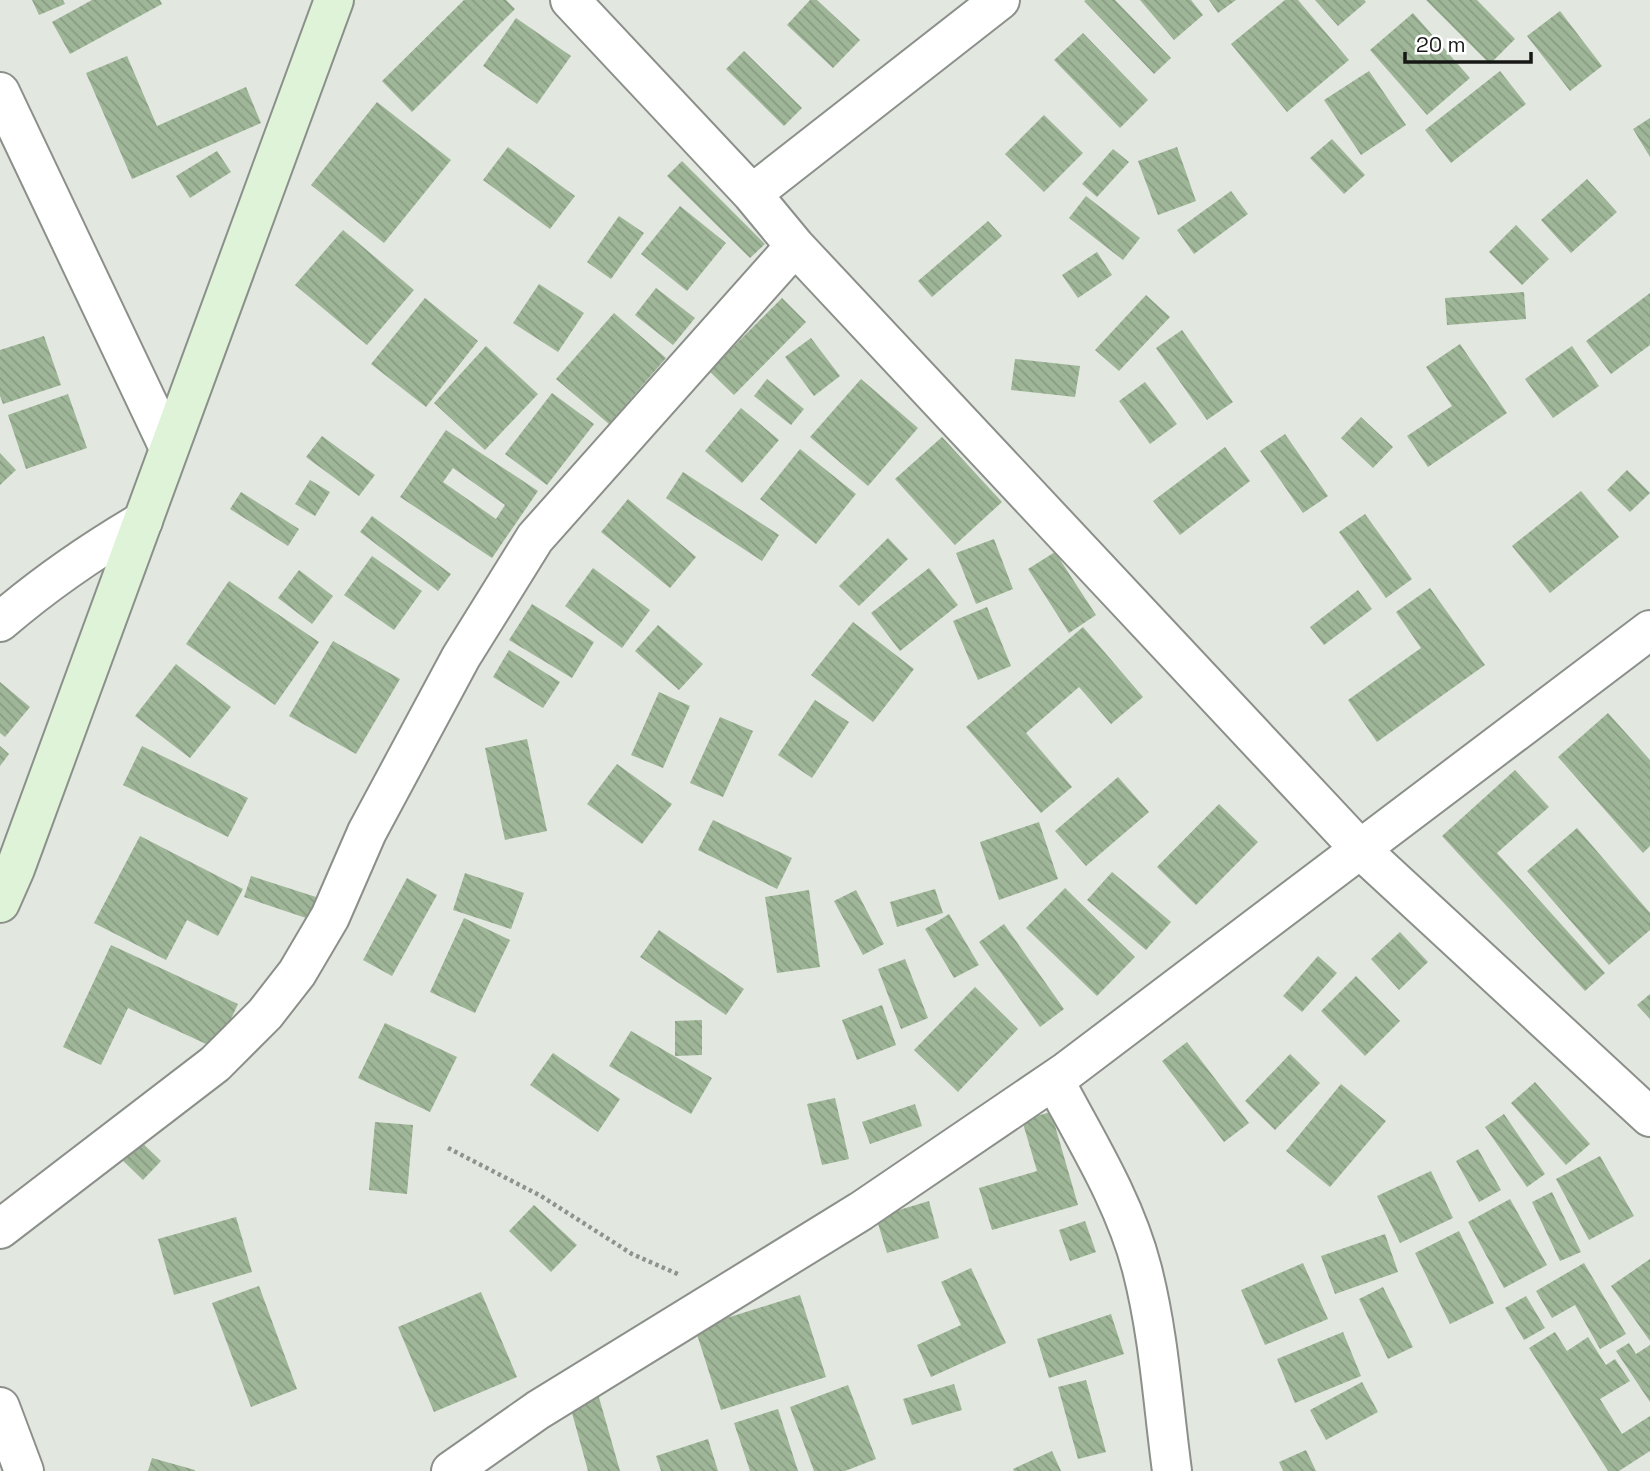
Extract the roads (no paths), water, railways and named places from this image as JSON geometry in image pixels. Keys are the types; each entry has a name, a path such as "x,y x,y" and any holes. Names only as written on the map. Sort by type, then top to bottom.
{"main road":[{"path":"0,903 334,0"}],"street":[{"path":"570,0 752,194 795,246 1360,849 1650,1117"},
{"path":"752,194 1000,0"},
{"path":"0,92 10,141 169,448"},
{"path":"0,1229 215,1064 265,1014 297,973 330,917 367,832 461,657 534,538 795,246"},
{"path":"0,621 89,553 143,521"},
{"path":"451,1471 538,1410 861,1212 1054,1080 1650,630"},
{"path":"1054,1080 1100,1166 1141,1267 1153,1318 1172,1471"},
{"path":"0,1407 24,1471"}]}
